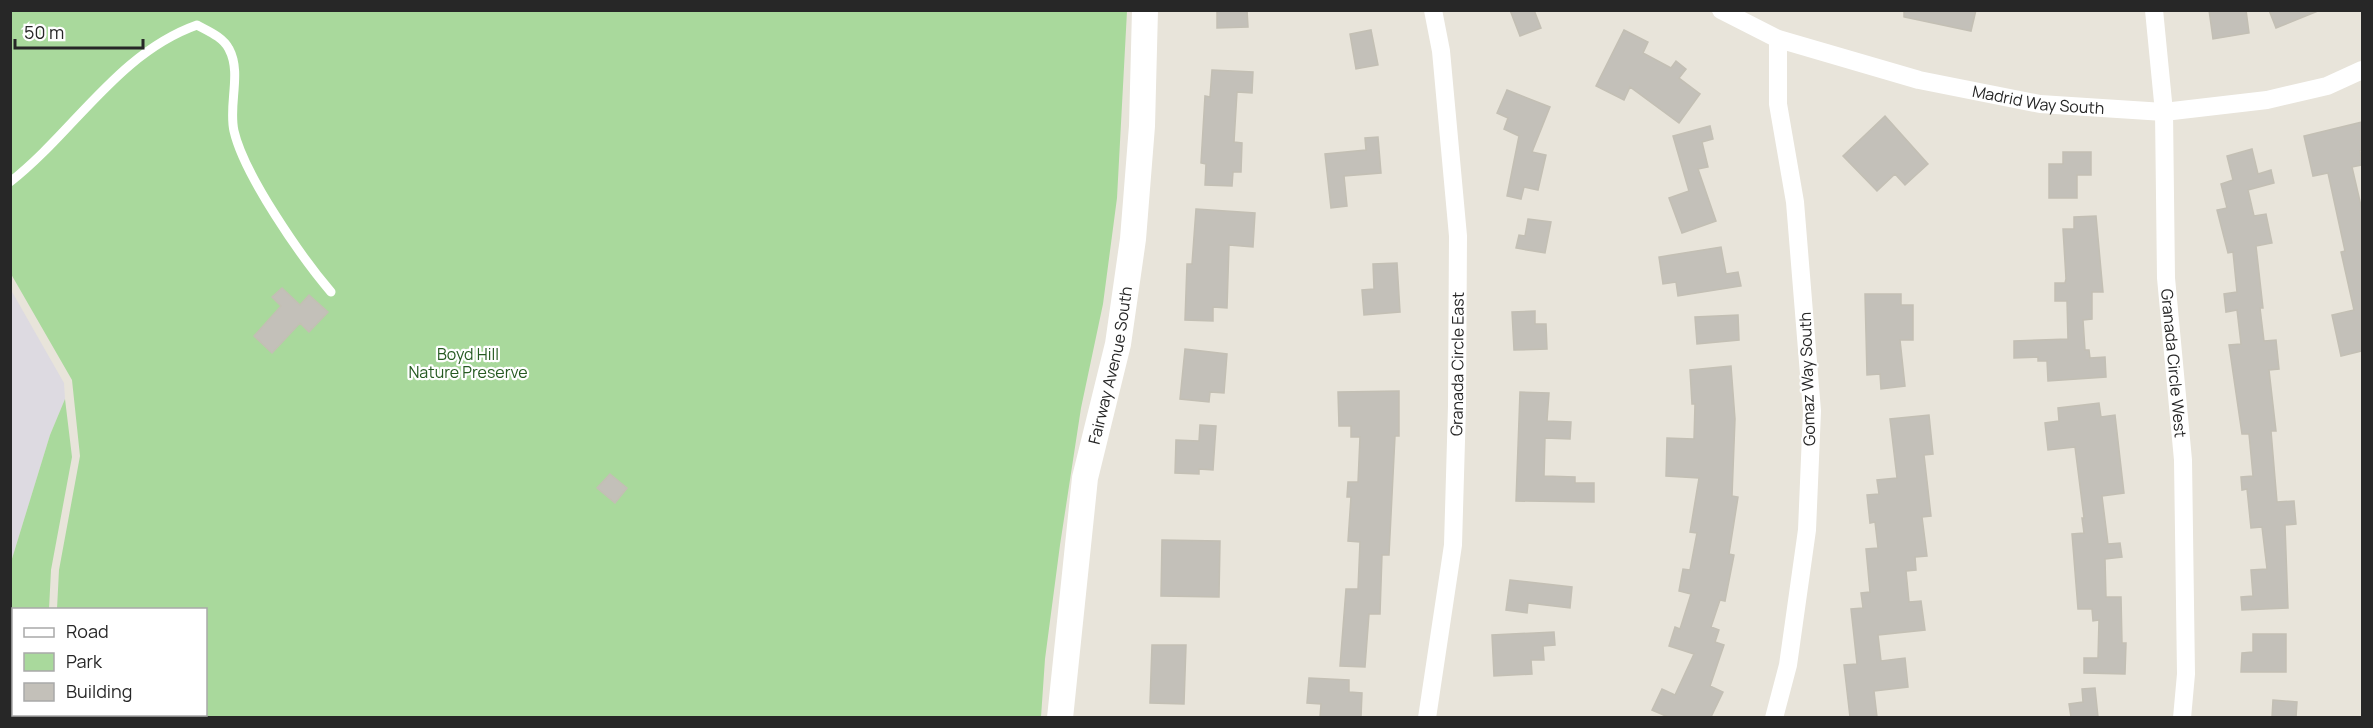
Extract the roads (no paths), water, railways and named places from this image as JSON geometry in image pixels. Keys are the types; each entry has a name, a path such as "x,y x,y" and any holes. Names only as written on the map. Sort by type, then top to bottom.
{"street":[{"name":"Fairway Avenue South","path":"1060,717 1085,478 1118,344 1133,239 1142,126 1145,10"},
{"name":"Granada Circle East","path":"1427,717 1453,545 1457,394 1458,236 1441,51 1433,10"},
{"name":"Madrid Way South","path":"1721,10 1778,39 1919,80 2040,104 2164,112 2267,100 2327,86 2362,70"},
{"name":"Granada Circle West","path":"2154,10 2164,112 2166,278 2183,460 2186,674 2182,717"},
{"name":"Gomaz Way South","path":"1774,717 1788,665 1807,530 1812,411 1795,202 1778,104 1778,39"}],"lane":[{"path":"10,182 57,141 106,86 174,33 197,25 218,36 229,49 234,70 231,98 234,132 251,171 306,263 331,292"}],"park label":[{"name":"Boyd Hill Nature Preserve","path":"468,363"}]}
